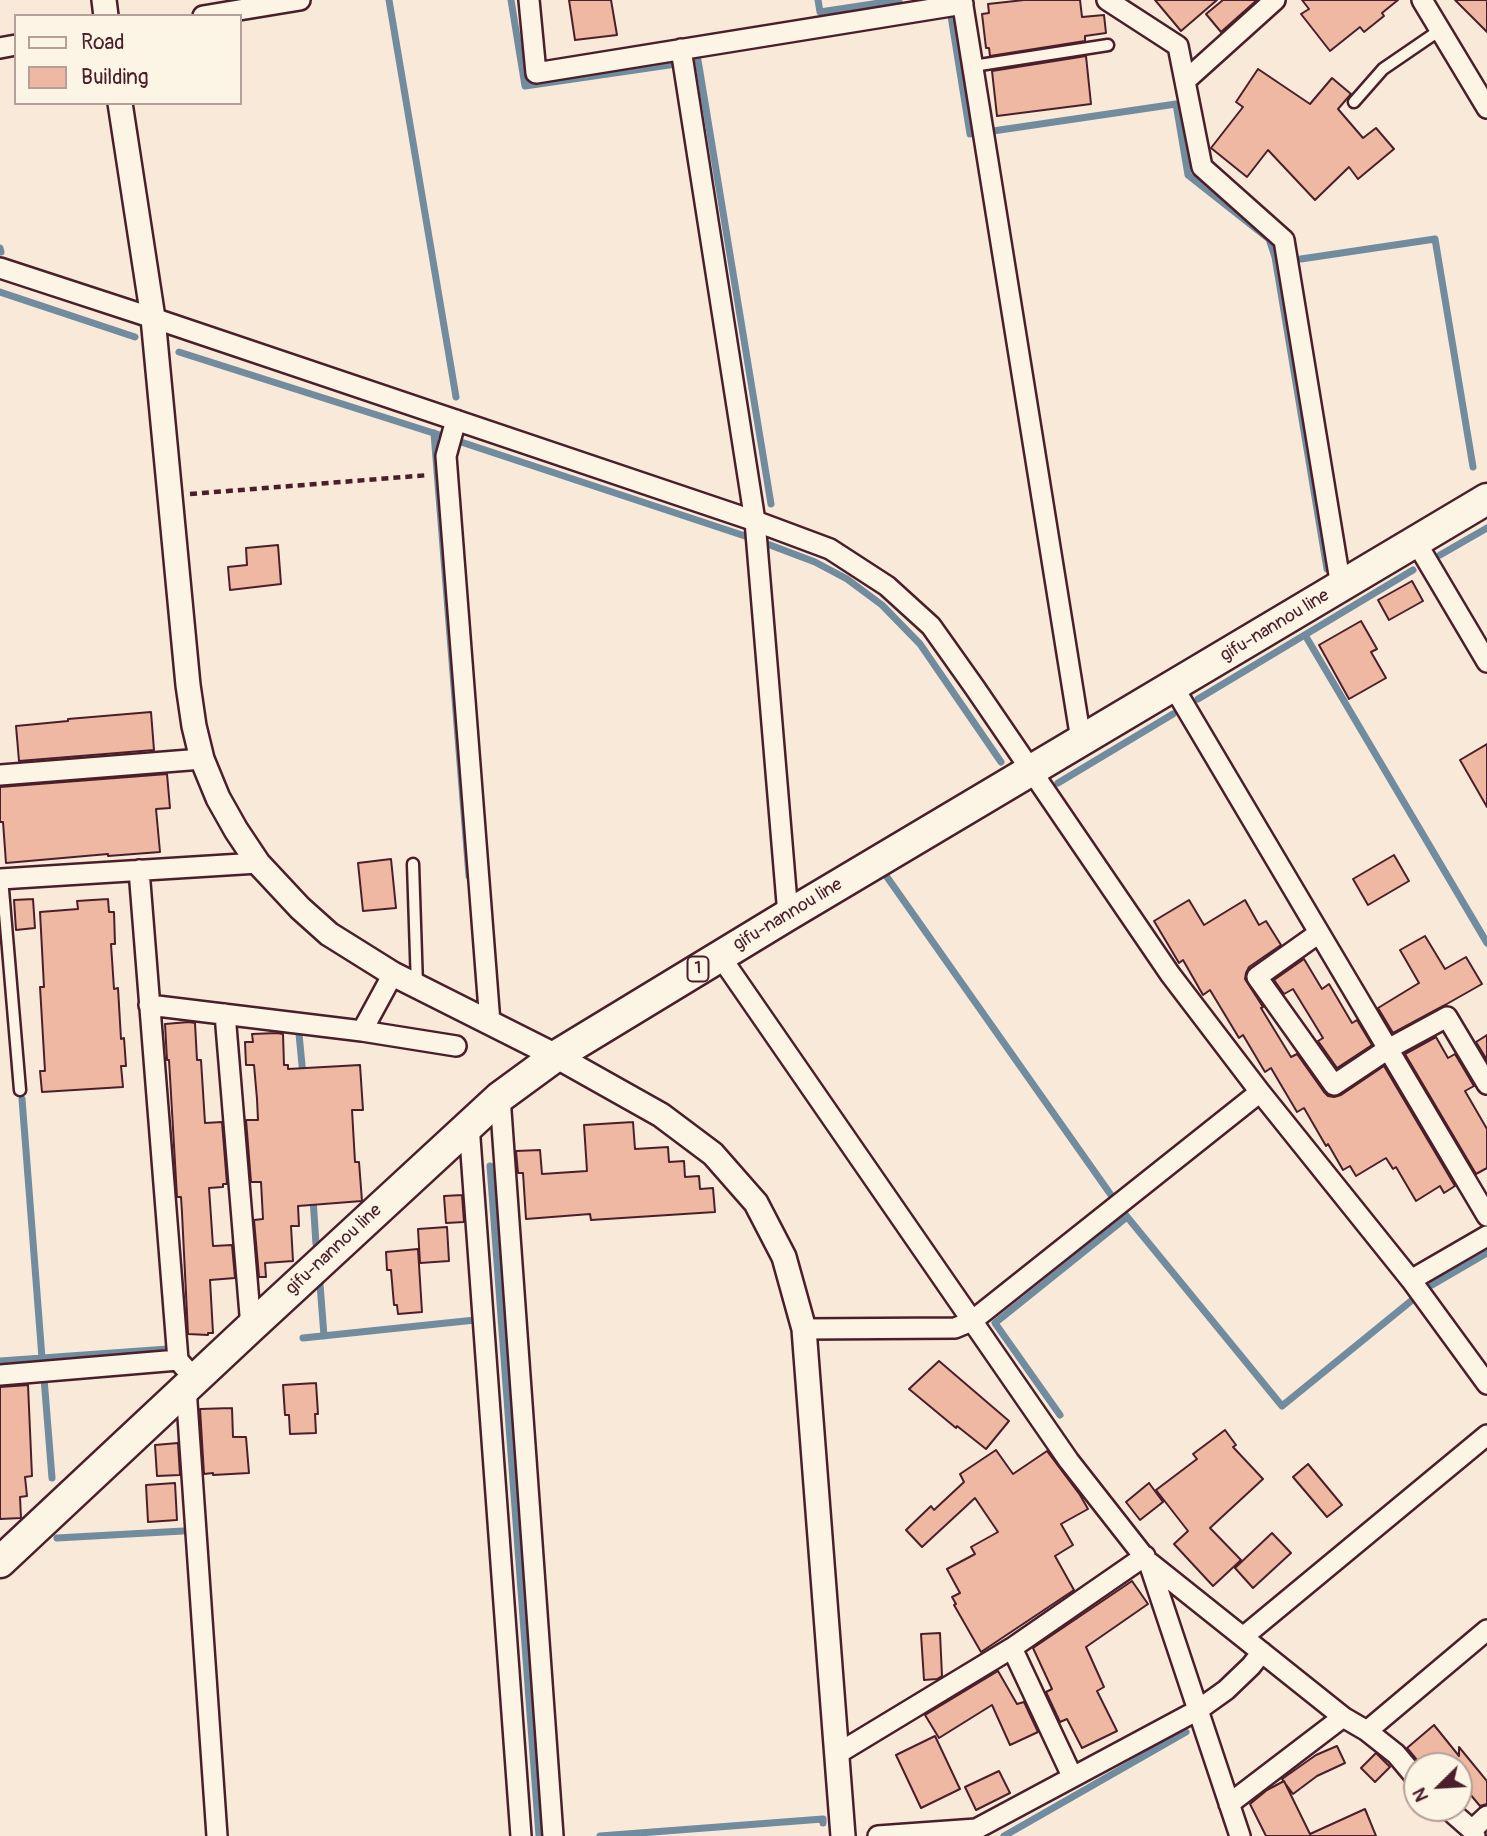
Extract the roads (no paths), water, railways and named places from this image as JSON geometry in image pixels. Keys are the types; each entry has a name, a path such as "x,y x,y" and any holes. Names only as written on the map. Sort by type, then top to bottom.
{"main road":[{"name":"gifu-nannou line","path":"0,1562 187,1376 251,1327 500,1097 556,1056 1487,499"}],"street":[{"path":"215,14 300,0"},
{"path":"529,0 536,73 962,2 1081,740"},
{"path":"1107,0 1178,46 1202,167 1284,240 1341,587"},
{"path":"1185,81 1276,0"},
{"path":"1422,0 1487,108"},
{"path":"681,49 755,521 788,915"},
{"path":"120,105 153,318 188,684 202,759 224,809 258,863 293,901 329,934 393,974 556,1056 661,1115 713,1154 756,1203 784,1257 804,1329 843,1836"},
{"path":"0,268 755,521 830,549 887,586 931,626 1170,974 1260,1092 1411,1280 1487,1384"},
{"path":"456,420 446,456 490,1023"},
{"path":"1416,542 1487,662"},
{"path":"1173,686 1487,1216"},
{"path":"0,775 202,759"},
{"path":"1,878 258,863"},
{"path":"139,870 149,1005 187,1376 217,1836"},
{"path":"1319,933 1257,977 1334,1084 1388,1049 1447,1017 1487,1084"},
{"path":"720,956 1069,1461 1147,1559 1343,1717 1367,1731 1396,1754 1403,1762"},
{"path":"362,1031 393,974"},
{"path":"149,1005 362,1031 456,1046"},
{"path":"225,1014 251,1327"},
{"path":"804,1329 955,1328 972,1321 1260,1092"},
{"path":"500,1097 553,1836"},
{"path":"469,1125 521,1836"},
{"path":"1411,1280 1487,1236"},
{"path":"0,1375 187,1376"},
{"path":"1243,1637 1487,1435"},
{"path":"837,1754 1012,1648 1147,1559"},
{"path":"1147,1559 1240,1836"},
{"path":"1367,1731 1487,1630"},
{"path":"1012,1648 1072,1776"},
{"path":"878,1836 976,1829 1198,1710 1226,1690 1262,1652"},
{"path":"1229,1804 1343,1717"},
{"path":"1464,1822 1478,1834 1487,1816"}],"lane":[{"path":"1354,102 1384,69 1440,30"},
{"path":"973,66 1108,45"},
{"path":"413,864 417,986"},
{"path":"1,878 20,1090"}],"waterway":[{"path":"389,0 456,397"},
{"path":"511,0 525,86 676,64"},
{"path":"818,0 820,12 899,0"},
{"path":"951,16 970,134"},
{"path":"698,60 771,504"},
{"path":"993,131 1176,104 1188,175 1269,239 1275,257 1327,569"},
{"path":"1301,259 1435,239 1473,467"},
{"path":"0,248 1,252"},
{"path":"0,292 135,337"},
{"path":"179,352 446,437"},
{"path":"434,433 469,876"},
{"path":"458,441 748,537"},
{"path":"1440,555 1487,528"},
{"path":"762,542 815,562 847,579 882,605 920,644 1001,762"},
{"path":"1198,699 1413,570"},
{"path":"1305,635 1487,943"},
{"path":"1058,783 1173,714"},
{"path":"887,877 1111,1195"},
{"path":"299,1034 303,1075"},
{"path":"22,1099 42,1358"},
{"path":"490,1166 539,1836"},
{"path":"313,1198 316,1244"},
{"path":"1124,1213 1282,1406 1411,1301"},
{"path":"1060,1415 995,1323 1127,1217"},
{"path":"1432,1285 1487,1253"},
{"path":"320,1284 324,1336"},
{"path":"303,1338 475,1320"},
{"path":"0,1361 168,1349"},
{"path":"44,1378 52,1478"},
{"path":"57,1538 183,1531"},
{"path":"1004,1836 1186,1732"},
{"path":"600,1836 823,1819 823,1823"}]}
